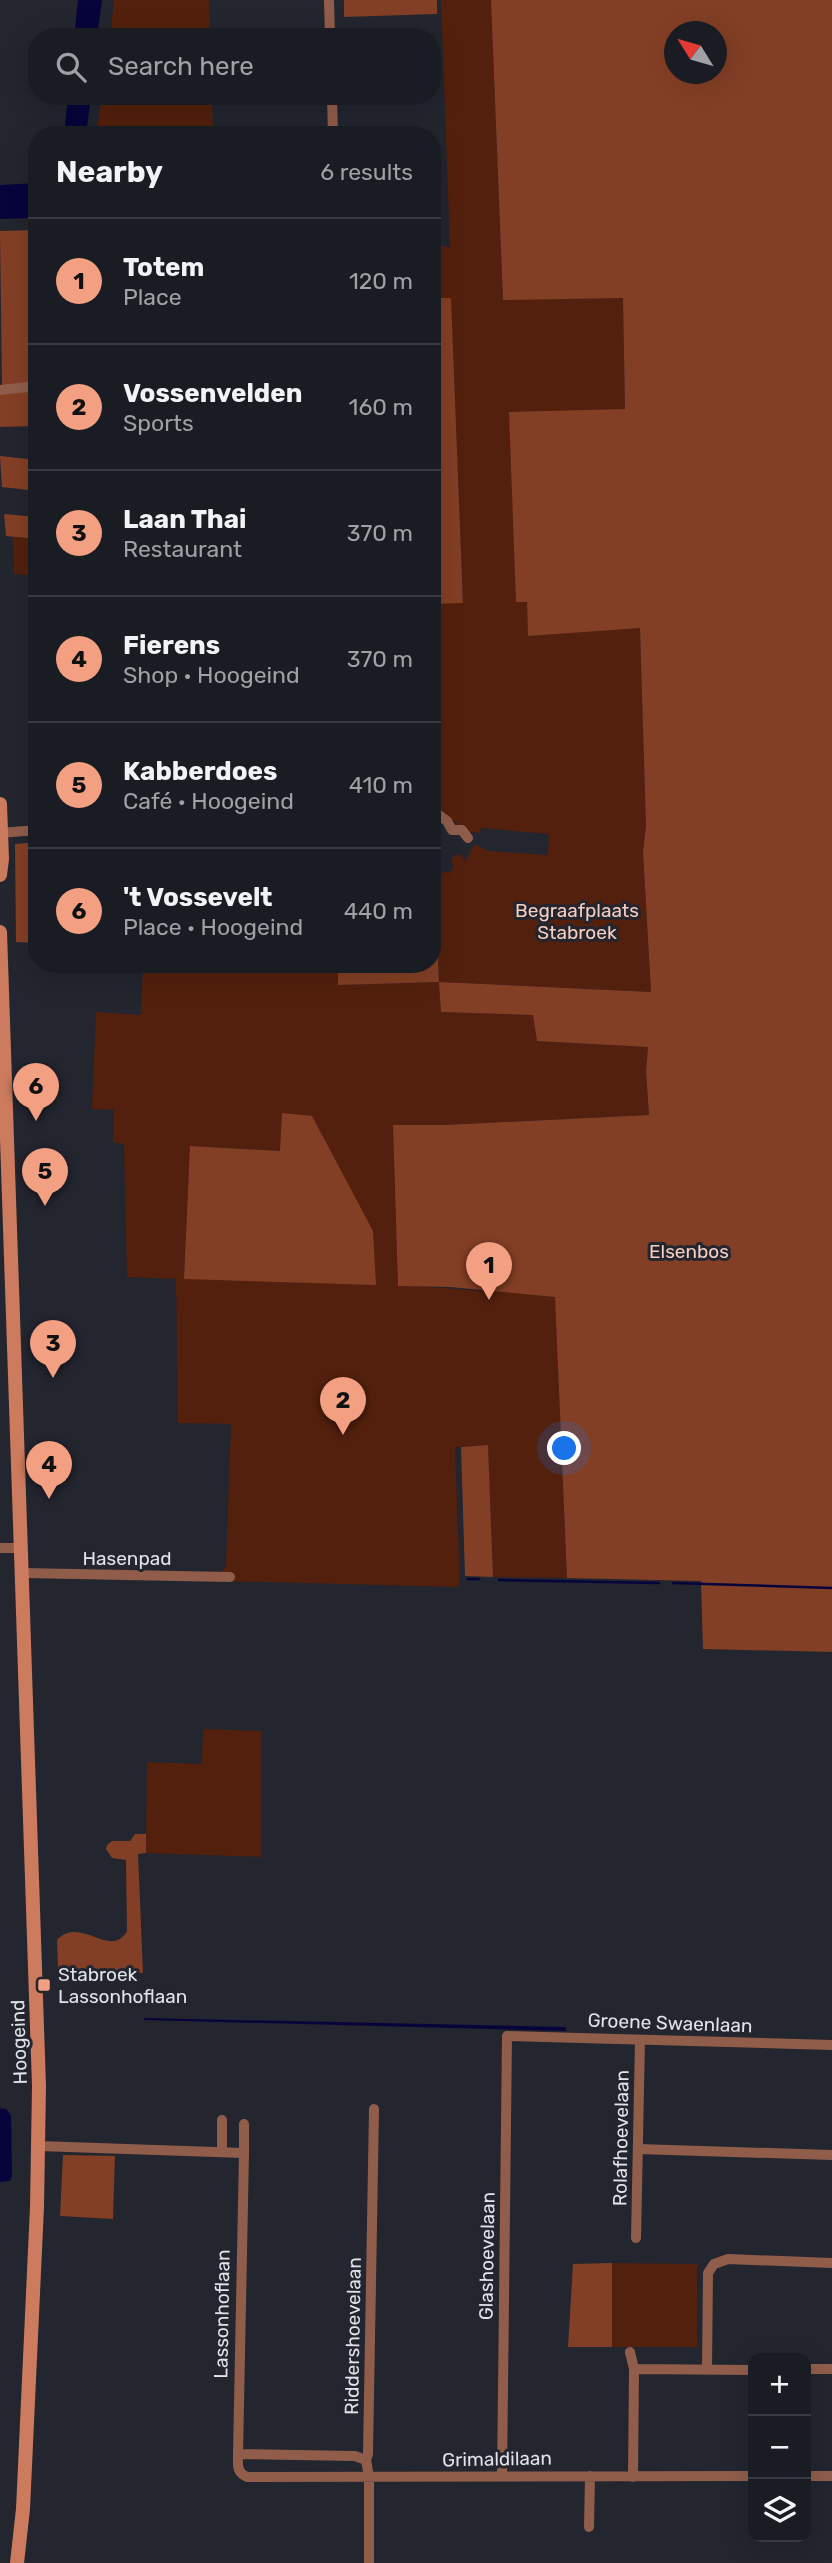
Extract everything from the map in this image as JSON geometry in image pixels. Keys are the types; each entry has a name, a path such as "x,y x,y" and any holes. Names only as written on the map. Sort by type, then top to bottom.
{"main road":[{"path":"0,804 0,875"},
{"name":"Hoogeind","path":"0,932 39,2073 39,2146 23,2509 18,2563"}],"street":[{"path":"329,0 330,28"},
{"path":"332,105 333,126"},
{"path":"0,390 28,387"},
{"path":"441,817 452,830 462,830 468,838"},
{"path":"1,833 28,831"},
{"path":"0,1548 22,1548"},
{"name":"Hasenpad","path":"23,1573 230,1577"},
{"name":"Groene Swaenlaan","path":"507,2036 832,2045"},
{"name":"Glashoevelaan","path":"502,2476 507,2036"},
{"name":"Rolafhoevelaan","path":"636,2238 640,2040"},
{"name":"Riddershoevelaan","path":"369,2563 369,2477 366,2460 374,2109"},
{"path":"222,2120 222,2152"},
{"name":"Lassonhoflaan","path":"242,2474 238,2469 238,2454 244,2124"},
{"path":"39,2146 244,2153"},
{"path":"638,2149 832,2155"},
{"path":"707,2370 708,2273 714,2264 728,2259 832,2263"},
{"path":"631,2352 634,2369 633,2477"},
{"path":"634,2369 748,2370"},
{"path":"811,2369 832,2369"},
{"path":"238,2454 355,2456 366,2460"},
{"name":"Grimaldilaan","path":"242,2474 247,2477 748,2476"},
{"path":"589,2527 590,2476"},
{"path":"811,2476 832,2476"}],"green space":[{"path":"114,0 209,0 210,28 111,28"},
{"path":"344,0 437,0 437,14 344,17"},
{"name":"Begraafplaats Stabroek","path":"441,0 491,0 503,299 623,298 625,409 527,601 528,636 640,627 646,826 643,852 651,992 440,982 441,1012 534,1015 537,1041 648,1047 646,1071 649,1115 393,1125 398,1285 555,1296 567,1578 493,1577 488,1445 455,1447 460,1587 220,1581 220,1573 226,1566 231,1424 178,1423 176,1279 127,1277 124,1144 113,1142 114,1110 92,1109 96,1012 141,1015 143,973 338,973 338,985 439,982 441,873 450,872 454,866 451,862 453,856 460,854 465,861 475,844 488,851 548,855 549,834 481,828 480,833 471,832 441,812 441,603 463,602 451,298 441,298 441,246 450,247","holes":["190,1146 280,1151 184,1279"]},
{"name":"Elsenbos","path":"491,0 832,0 832,1652 703,1649 701,1581 567,1578 555,1297 450,1287 398,1286 393,1125 649,1115 646,1071 648,1047 537,1041 533,1015 441,1012 439,982 651,992 643,852 646,826 640,628 528,636 527,602 516,602 509,412 625,409 623,298 503,300"},
{"path":"101,105 212,105 213,126 97,126"},
{"path":"28,230 28,383 2,386 0,231"},
{"path":"441,298 451,298 463,603 441,604"},
{"path":"28,390 28,426 0,427 0,393"},
{"path":"0,456 28,459 28,490 2,487"},
{"path":"4,514 28,516 28,538 6,536"},
{"path":"13,536 28,538 28,575 14,574"},
{"path":"28,843 28,943 16,942 15,844"},
{"path":"338,973 439,973 439,982 338,985"},
{"path":"282,1113 312,1116 373,1231 376,1285 184,1279 190,1146 280,1151"},
{"path":"488,1445 493,1577 465,1576 461,1447"},
{"path":"203,1729 261,1731 261,1857 146,1853 147,1762 202,1764"},
{"path":"135,1834 146,1834 146,1853 138,1854 143,1973 58,1970 57,1940 66,1934 75,1932 113,1941 120,1939 127,1931 126,1860 112,1858 106,1849 112,1841 130,1841"},
{"path":"63,2155 115,2156 113,2219 60,2216"},
{"path":"612,2263 697,2264 697,2347 612,2347"},
{"path":"612,2263 612,2347 568,2347 573,2264"}],"shaded area":[{"path":"78,0 102,0 98,28 75,28"},
{"path":"67,105 90,105 87,126 65,126"},
{"path":"28,183 28,218 0,219 0,185"},
{"path":"144,2020 566,2027 566,2031"},
{"path":"0,2108 6,2109 11,2115 12,2176 10,2181 0,2182"}],"waterway":[{"path":"468,1579 479,1579"},
{"path":"499,1580 659,1583"},
{"path":"673,1583 832,1588"}],"place":[{"name":"'t Vossevelt","path":"36,1121"},
{"name":"Kabberdoes","path":"45,1206"},
{"name":"Totem","path":"489,1300"},
{"name":"Laan Thai","path":"53,1378"},
{"name":"Vossenvelden","path":"343,1435"},
{"name":"Fierens","path":"49,1499"},
{"name":"Stabroek Lassonhoflaan","path":"44,1985"}]}
